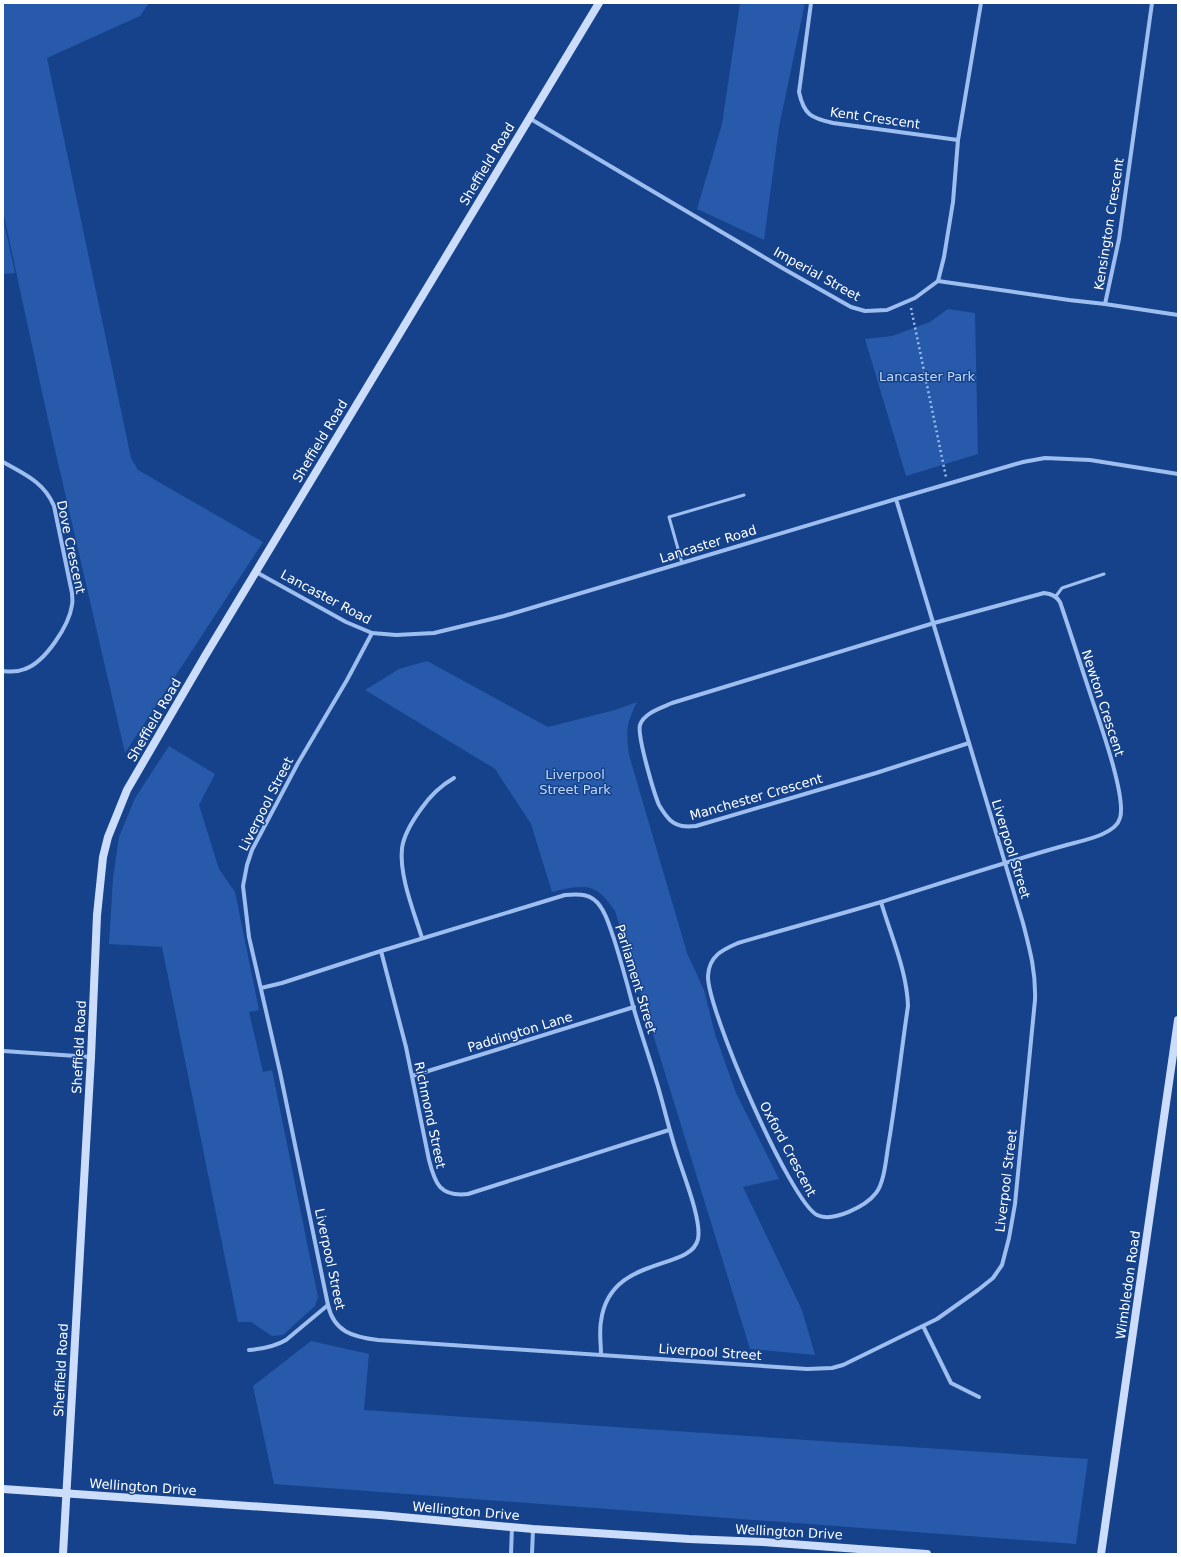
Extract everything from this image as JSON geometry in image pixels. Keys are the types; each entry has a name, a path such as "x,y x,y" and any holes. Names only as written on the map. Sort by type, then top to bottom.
{"street":[{"name":"Sheffield Road","path":"63,1554 91,1057 97,915 103,857 108,837 127,790 205,656 276,536 599,3"},
{"name":"Kent Crescent","path":"812,3 799,92 802,105 809,114 819,120 833,123 958,140"},
{"path":"938,281 954,202 958,140 981,3"},
{"name":"Kensington Crescent","path":"938,281 1105,304 1119,238 1152,3"},
{"name":"Imperial Street","path":"529,118 851,307 864,311 876,312 888,310 910,301 928,290 938,281"},
{"path":"1105,304 1178,315"},
{"name":"Lancaster Road","path":"256,572 346,622 372,633 413,635 450,630 504,616 896,498 1023,462 1045,458 1090,460 1178,474"},
{"name":"Dove Crescent","path":"3,462 37,483 46,490 51,498 54,506 72,593 73,605 65,624 46,654 38,662 25,669 14,672 3,671"},
{"name":"Liverpool Street","path":"372,633 347,680 298,763 252,850 247,865 243,886 249,937 328,1305 330,1313 338,1327 345,1332 368,1339 821,1369 843,1365 943,1315 993,1278 1002,1265 1012,1224 1017,1189 1035,1000 1036,981 1023,924 896,498"},
{"path":"934,624 1044,593 1056,596"},
{"name":"Newton Crescent","path":"1004,862 1106,833 1119,823 1121,815 1119,792 1102,732 1060,602 1056,596"},
{"name":"Manchester Crescent","path":"934,624 660,708 648,715 640,724 639,732 641,746 659,804 670,820 677,825 686,827 696,826 863,777 969,743"},
{"path":"422,938 405,879 402,848 407,833 417,814 431,795 454,778"},
{"name":"Oxford Crescent","path":"881,902 908,992 908,1006 886,1157 879,1188 870,1200 847,1213 827,1218 818,1215 811,1210 799,1194 784,1168 738,1072 709,989 709,967 713,958 719,952 738,943 881,902 1004,862"},
{"name":"Parliament Street","path":"261,988 289,981 422,938 565,895 579,894 589,896 599,904 605,913 626,975 634,1007 698,1221 699,1231 698,1240 694,1248 686,1254 635,1273 616,1287 604,1308 601,1321 601,1355"},
{"name":"Richmond Street","path":"381,951 406,1047 433,1177 440,1188 455,1194 468,1194 670,1130"},
{"name":"Paddington Lane","path":"412,1076 634,1007"},
{"name":"Wimbledon Road","path":"1101,1554 1178,1020"},
{"path":"3,1052 91,1057"},
{"path":"249,1350 278,1345 328,1305"},
{"path":"923,1326 951,1383 979,1397"},
{"name":"Wellington Drive","path":"3,1490 380,1515 533,1529 832,1550 927,1554"},
{"path":"511,1554 512,1526"},
{"path":"532,1554 533,1529"}],"lane":[{"path":"682,563 669,517 744,495"},
{"path":"1056,596 1062,588 1104,574"}],"path":[{"path":"910,301 948,483"}],"green space":[{"path":"3,3 149,3 140,16 47,58 131,458 138,470 263,542 125,753 47,415 3,211"},
{"path":"740,3 805,3 779,127 764,240 697,209 722,124"},
{"path":"3,218 15,273 3,274"},
{"name":"Lancaster Park","path":"948,309 975,313 978,454 906,476 865,339 892,336 930,322"},
{"name":"Liverpool Street Park","path":"427,661 548,727 615,710 637,702 628,728 627,740 629,755 687,953 704,990 715,1034 736,1093 779,1179 743,1187 802,1310 815,1355 750,1349 615,911 601,894 590,888 578,887 552,892 531,824 495,769 365,690 399,669"},
{"path":"169,746 215,774 199,805 219,869 235,892 259,1010 249,1012 263,1072 272,1070 318,1297 315,1306 283,1335 272,1336 251,1322 238,1322 162,947 109,944 113,878 119,837 135,798"},
{"path":"311,1341 369,1354 364,1410 1088,1459 1076,1544 274,1484 253,1386"}]}
